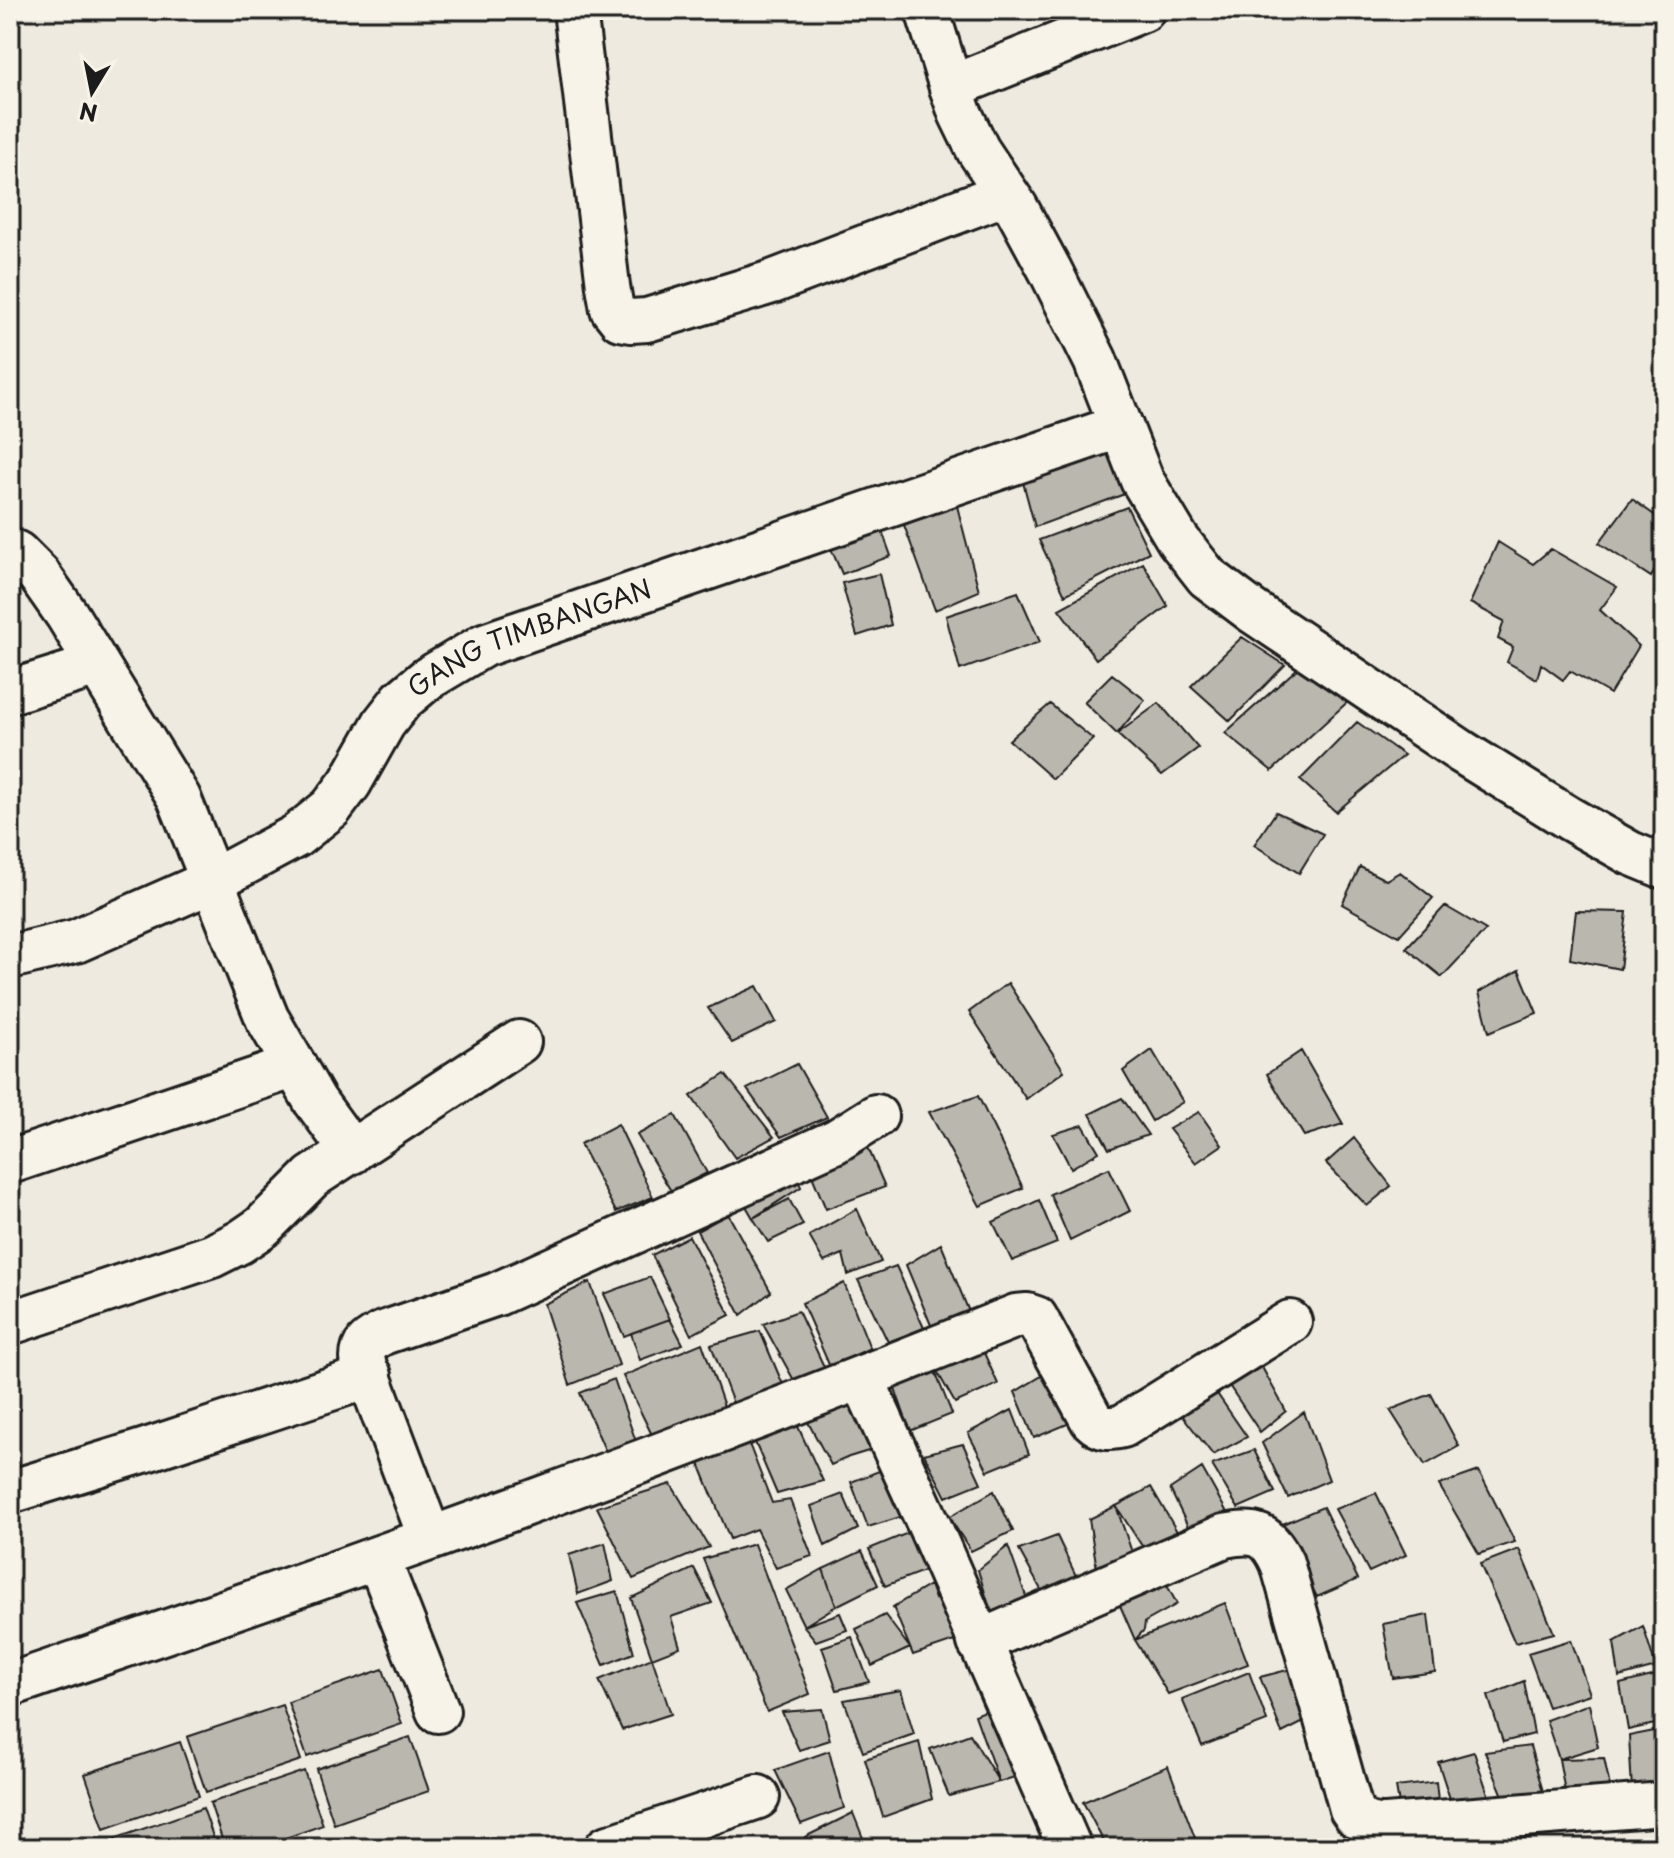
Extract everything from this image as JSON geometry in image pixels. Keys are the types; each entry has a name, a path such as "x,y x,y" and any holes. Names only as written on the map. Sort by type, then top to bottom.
{"street":[{"path":"575,10 608,286 612,309 620,319 647,320 772,282 1006,193"},
{"path":"927,10 960,113 978,150 1057,282 1095,360 1142,480 1178,540 1207,577 1252,611 1462,752 1570,819 1630,853 1664,867"},
{"path":"951,87 1143,10"},
{"name":"GANG TIMBANGAN","path":"10,957 76,941 212,881 296,836 331,808 350,783 384,723 402,700 427,679 484,645 1121,426"},
{"path":"10,550 39,575 67,615 179,798 267,1018 315,1101 352,1152"},
{"path":"10,692 97,665"},
{"path":"10,1323 212,1256 240,1242 262,1227 312,1177 519,1042"},
{"path":"10,1162 295,1066"},
{"path":"430,1538 362,1358 367,1342 383,1333 497,1294 836,1141 876,1116"},
{"path":"10,1685 601,1477 1016,1316 1036,1318 1092,1420 1098,1426 1113,1428 1123,1426 1290,1322"},
{"path":"10,1492 370,1376"},
{"path":"862,1378 1070,1848"},
{"path":"979,1642 1224,1536 1258,1536 1268,1539 1282,1563 1356,1818 1371,1826 1386,1826 1664,1804"},
{"path":"378,1558 438,1711"},
{"path":"606,1848 758,1797"}],"building":[{"path":"1117,436 1130,492 1035,527 1020,471"},
{"path":"1632,499 1664,522 1664,555 1651,577 1599,543"},
{"path":"956,502 979,591 935,610 904,525"},
{"path":"1127,507 1149,552 1065,595 1039,540"},
{"path":"881,528 891,556 842,574 829,544"},
{"path":"1498,542 1533,564 1551,549 1617,587 1600,610 1639,646 1610,694 1570,671 1563,680 1541,664 1537,679 1507,662 1513,647 1498,639 1504,621 1470,603"},
{"path":"1143,563 1168,606 1096,659 1059,609"},
{"path":"879,574 891,625 857,636 842,583"},
{"path":"1018,592 1040,642 960,670 946,616"},
{"path":"1242,637 1285,665 1230,721 1191,686"},
{"path":"1299,667 1353,697 1272,771 1225,733"},
{"path":"1112,674 1145,700 1117,734 1084,702"},
{"path":"1159,703 1198,748 1162,775 1117,734"},
{"path":"1050,704 1093,739 1053,779 1009,740"},
{"path":"1357,722 1404,755 1336,812 1300,780"},
{"path":"1276,812 1323,834 1299,873 1254,845"},
{"path":"1360,867 1386,880 1400,872 1433,898 1399,936 1342,904"},
{"path":"1445,906 1486,930 1442,977 1406,948"},
{"path":"1576,911 1627,912 1620,969 1570,959"},
{"path":"1519,970 1537,1013 1489,1032 1479,992"},
{"path":"1008,983 1064,1071 1026,1099 969,1012"},
{"path":"757,986 776,1022 732,1043 708,1008"},
{"path":"1152,1050 1183,1102 1152,1121 1123,1071"},
{"path":"1301,1051 1343,1124 1304,1136 1267,1074"},
{"path":"797,1064 827,1117 781,1137 747,1089"},
{"path":"725,1074 774,1137 735,1158 691,1096"},
{"path":"978,1096 1023,1188 980,1206 929,1112"},
{"path":"1122,1098 1148,1135 1109,1149 1090,1114"},
{"path":"1199,1112 1222,1145 1196,1163 1169,1129"},
{"path":"675,1115 707,1173 671,1191 637,1135"},
{"path":"618,1124 653,1197 616,1212 580,1144"},
{"path":"1083,1125 1099,1152 1071,1168 1053,1134"},
{"path":"863,1136 885,1187 826,1209 807,1164"},
{"path":"1354,1138 1391,1186 1367,1206 1326,1163"},
{"path":"793,1167 801,1187 753,1218 739,1194"},
{"path":"1109,1168 1130,1211 1070,1241 1050,1194"},
{"path":"789,1199 803,1225 768,1242 753,1218"},
{"path":"1039,1200 1057,1243 1012,1261 993,1222"},
{"path":"857,1209 881,1262 848,1275 843,1254 824,1262 809,1236"},
{"path":"728,1214 771,1292 741,1315 697,1231"},
{"path":"689,1236 730,1315 691,1335 652,1255"},
{"path":"941,1244 970,1314 933,1330 906,1265"},
{"path":"896,1266 924,1328 888,1342 858,1280"},
{"path":"650,1277 670,1319 624,1336 604,1294"},
{"path":"590,1282 619,1365 570,1385 544,1304"},
{"path":"844,1283 870,1348 830,1367 802,1303"},
{"path":"798,1311 826,1371 796,1384 763,1324"},
{"path":"670,1319 683,1344 640,1360 631,1333"},
{"path":"760,1331 784,1387 734,1406 711,1345"},
{"path":"702,1343 726,1412 653,1437 623,1376"},
{"path":"980,1344 998,1384 955,1403 930,1359"},
{"path":"930,1359 952,1414 910,1431 891,1377"},
{"path":"1258,1360 1286,1411 1260,1432 1226,1381"},
{"path":"1045,1374 1070,1423 1034,1438 1015,1392"},
{"path":"614,1379 639,1450 609,1459 580,1393"},
{"path":"1209,1382 1247,1437 1213,1455 1175,1406"},
{"path":"853,1390 878,1448 831,1465 803,1413"},
{"path":"1431,1394 1459,1446 1425,1465 1390,1410"},
{"path":"1012,1410 1029,1454 988,1471 968,1433"},
{"path":"1304,1412 1329,1480 1288,1498 1262,1443"},
{"path":"795,1420 823,1481 777,1494 754,1440"},
{"path":"749,1444 772,1503 790,1500 812,1556 776,1568 756,1529 730,1539 698,1461"},
{"path":"963,1444 981,1483 946,1497 924,1454"},
{"path":"1254,1450 1275,1492 1238,1508 1212,1465"},
{"path":"889,1467 907,1515 868,1527 851,1482"},
{"path":"1202,1468 1229,1516 1190,1531 1170,1489"},
{"path":"1479,1471 1515,1542 1479,1554 1439,1485"},
{"path":"671,1484 709,1547 633,1579 597,1507"},
{"path":"1151,1487 1179,1535 1144,1549 1116,1506"},
{"path":"994,1491 1013,1531 971,1551 949,1517"},
{"path":"1376,1493 1406,1555 1369,1572 1335,1509"},
{"path":"843,1494 858,1529 825,1546 811,1506"},
{"path":"1116,1506 1134,1558 1097,1569 1089,1519"},
{"path":"1323,1507 1358,1579 1317,1597 1280,1525"},
{"path":"920,1528 934,1567 885,1586 869,1549"},
{"path":"1057,1536 1078,1580 1045,1597 1019,1550"},
{"path":"605,1543 613,1581 578,1594 569,1555"},
{"path":"754,1544 810,1694 767,1712 703,1559"},
{"path":"1008,1546 1027,1599 991,1612 978,1570"},
{"path":"1519,1549 1554,1633 1515,1643 1480,1564"},
{"path":"862,1551 878,1585 836,1606 823,1569"},
{"path":"694,1568 712,1603 671,1617 680,1647 652,1658 631,1598"},
{"path":"823,1569 836,1606 804,1626 786,1590"},
{"path":"1160,1572 1177,1604 1145,1622 1144,1630 1135,1640 1115,1594"},
{"path":"930,1585 935,1599 944,1594 966,1637 913,1655 893,1607"},
{"path":"617,1591 634,1653 604,1665 577,1603"},
{"path":"1225,1603 1248,1664 1168,1694 1135,1640"},
{"path":"840,1613 847,1630 816,1641 804,1626"},
{"path":"885,1615 910,1648 872,1666 856,1629"},
{"path":"1428,1615 1435,1672 1393,1678 1383,1624"},
{"path":"1643,1626 1656,1667 1619,1677 1614,1642"},
{"path":"852,1637 869,1682 837,1690 822,1647"},
{"path":"1571,1640 1590,1694 1548,1707 1528,1653"},
{"path":"652,1658 671,1714 622,1730 599,1680"},
{"path":"1303,1666 1314,1717 1282,1733 1260,1677"},
{"path":"383,1669 402,1724 307,1757 288,1702"},
{"path":"1249,1672 1267,1721 1202,1746 1182,1699"},
{"path":"1664,1673 1664,1722 1628,1730 1620,1684"},
{"path":"1524,1681 1534,1734 1503,1742 1488,1696"},
{"path":"901,1690 914,1734 863,1752 844,1700"},
{"path":"1589,1704 1598,1747 1559,1759 1546,1720"},
{"path":"282,1705 301,1760 206,1792 187,1737"},
{"path":"1000,1705 1027,1773 999,1782 975,1715"},
{"path":"822,1709 830,1740 799,1750 782,1712"},
{"path":"1664,1729 1664,1787 1632,1790 1629,1736"},
{"path":"970,1734 999,1782 949,1796 930,1749"},
{"path":"410,1737 429,1791 334,1824 316,1769"},
{"path":"180,1742 199,1796 104,1829 85,1774"},
{"path":"919,1742 932,1799 883,1817 865,1759"},
{"path":"1530,1746 1546,1802 1508,1808 1485,1752"},
{"path":"829,1751 844,1808 801,1824 775,1770"},
{"path":"1474,1752 1491,1803 1454,1811 1438,1762"},
{"path":"1604,1758 1613,1801 1568,1808 1559,1759"},
{"path":"1168,1766 1195,1838 1164,1848 1107,1848 1083,1802"},
{"path":"304,1771 323,1825 257,1848 225,1848 210,1803"},
{"path":"1436,1782 1439,1810 1401,1816 1396,1787"},
{"path":"203,1808 217,1848 111,1848 108,1841"},
{"path":"853,1813 867,1848 811,1848 805,1837"}]}
